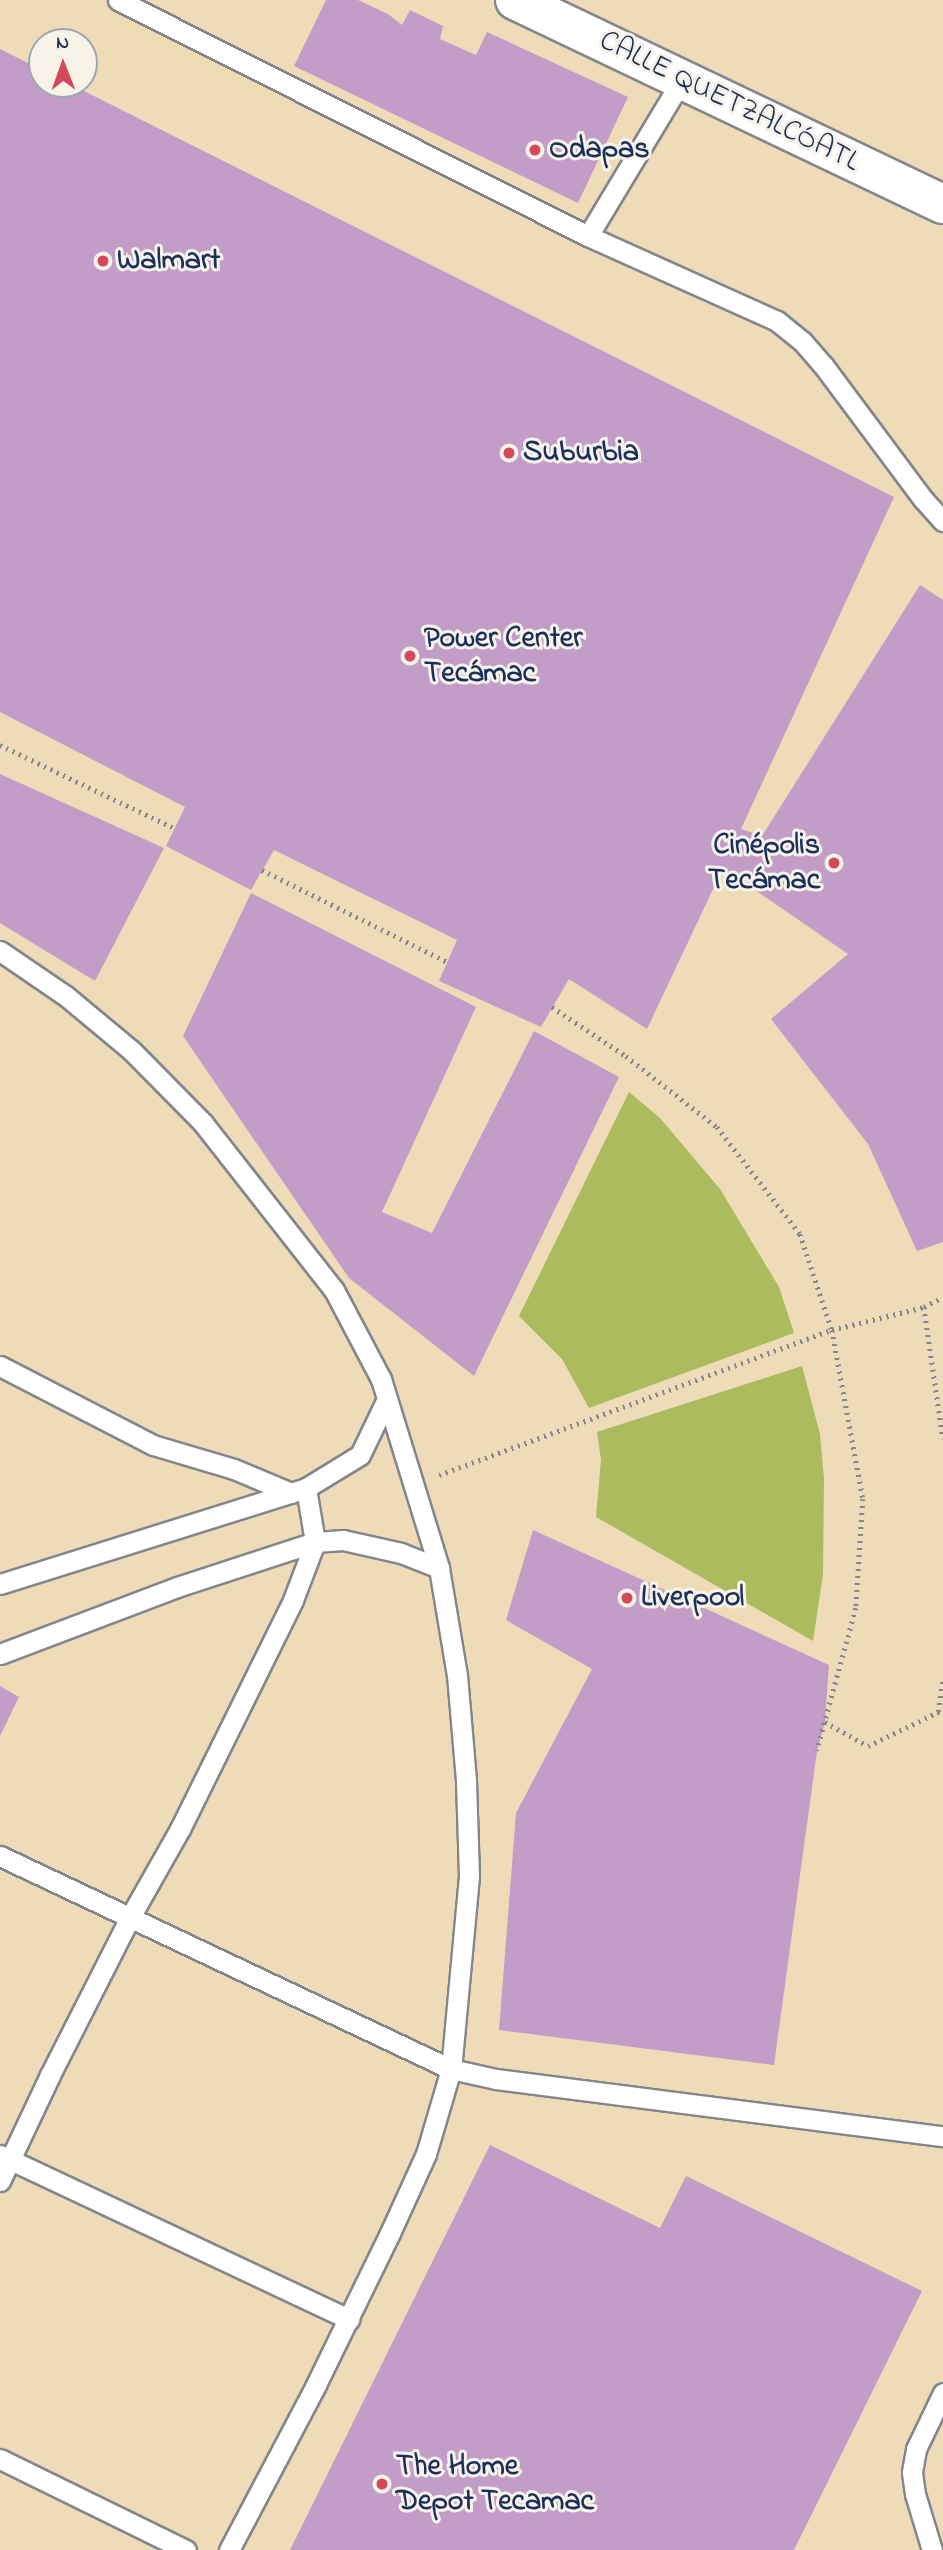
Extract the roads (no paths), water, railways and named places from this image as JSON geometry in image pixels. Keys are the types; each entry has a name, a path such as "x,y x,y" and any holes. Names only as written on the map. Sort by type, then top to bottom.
{"street":[{"name":"CALLE QUETZALCÓATL","path":"515,0 943,204"}],"lane":[{"path":"118,0 588,236 777,321 802,341 923,499 943,521"},
{"path":"588,236 683,78"},
{"path":"0,951 66,996 123,1043 203,1123 334,1290 381,1379 439,1567 457,1675 466,1781 469,1876 452,2069 426,2154 349,2319 229,2550"},
{"path":"0,1366 153,1445 299,1490"},
{"path":"0,1584 104,1549 299,1490 360,1455 387,1399"},
{"path":"0,2180 5,2157 180,1829 293,1600 315,1542 299,1490"},
{"path":"0,1654 177,1587 315,1542 343,1540 401,1553 439,1567"},
{"path":"0,1856 452,2069 496,2079 943,2136"},
{"path":"5,2157 349,2319"},
{"path":"932,2550 915,2494 912,2472 916,2449 943,2393"},
{"path":"0,2459 186,2550"}],"place":[{"name":"Odapas","path":"535,150"},
{"name":"Walmart","path":"103,261"},
{"name":"Suburbia","path":"509,453"},
{"name":"Power Center Tecámac","path":"410,656"},
{"name":"Cinépolis Tecámac","path":"834,863"},
{"name":"Liverpool","path":"627,1598"},
{"name":"The Home Depot Tecamac","path":"382,2484"}]}
